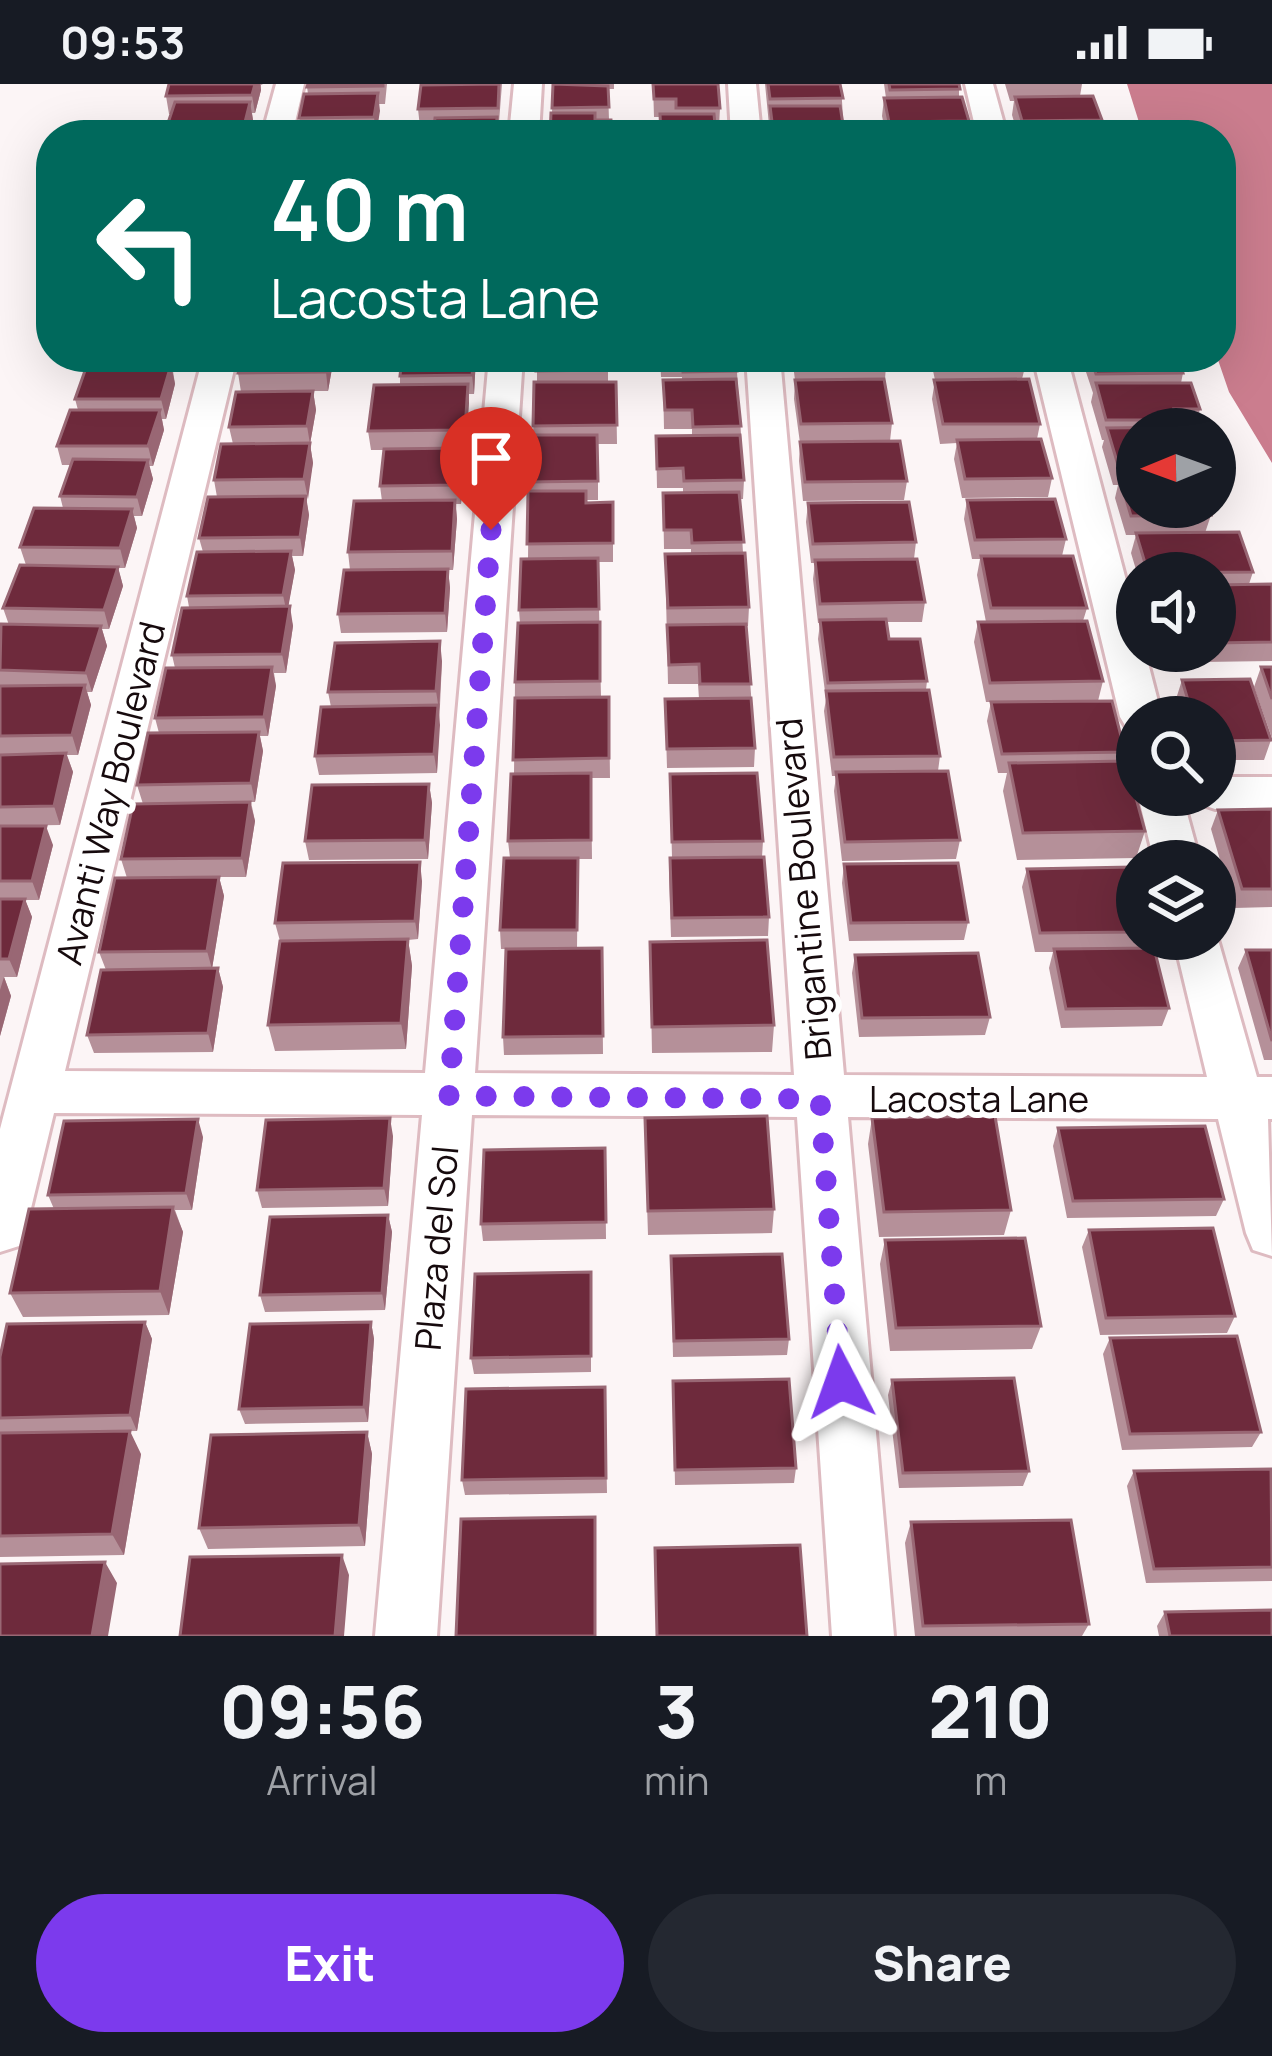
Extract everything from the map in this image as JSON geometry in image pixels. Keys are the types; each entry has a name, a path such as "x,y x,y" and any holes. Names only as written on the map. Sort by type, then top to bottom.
{"street":[{"path":"281,120 290,84"},
{"path":"525,120 528,84"},
{"path":"742,84 745,120"},
{"path":"979,84 988,120"},
{"name":"Avanti Way Boulevard","path":"0,1228 216,372"},
{"name":"Plaza del Sol","path":"406,1636 413,1498 505,372"},
{"name":"Brigantine Boulevard","path":"764,372 863,1636"},
{"path":"1054,372 1136,696"},
{"path":"1236,793 1272,793"},
{"path":"1205,960 1255,1098 1272,1233"},
{"name":"Lacosta Lane","path":"38,1092 1255,1098"}],"shaded area":[{"path":"1127,84 1272,84 1272,463 1222,372 1236,372 1236,120 1138,120"}],"building":[{"path":"169,84 255,84 252,95 166,96"},
{"path":"383,84 383,86 307,87"},
{"path":"499,84 498,108 418,109 421,85"},
{"path":"553,84 608,86 609,107 552,108"},
{"path":"653,84 718,84 720,108 676,108 676,99 654,99"},
{"path":"768,84 840,84 843,98 770,99"},
{"path":"889,84 959,84 960,89 890,90"},
{"path":"378,93 374,117 299,118 304,94"},
{"path":"1093,96 1102,120 1022,120 1015,97"},
{"path":"962,97 969,120 889,120 884,98"},
{"path":"175,102 250,102 246,120 169,120"},
{"path":"770,106 840,106 842,120 772,120"},
{"path":"551,113 595,113 595,120 551,120"},
{"path":"660,114 714,114 715,120 660,120"},
{"path":"497,117 497,120 435,118"},
{"path":"85,372 169,372 161,399 75,399"},
{"path":"400,372 472,372 472,375 400,376"},
{"path":"1095,372 1183,373 1096,374"},
{"path":"736,379 741,426 693,427 692,410 665,410 663,380"},
{"path":"884,379 892,423 801,424 795,380"},
{"path":"1029,379 1040,424 943,424 934,380"},
{"path":"534,382 616,382 617,425 533,426"},
{"path":"1096,383 1191,383 1200,408 1116,408 1116,420 1106,420"},
{"path":"468,384 465,430 368,431 374,385"},
{"path":"313,391 307,426 229,427 236,392"},
{"path":"70,410 160,410 148,446 57,446"},
{"path":"1107,428 1116,428 1116,458"},
{"path":"530,435 597,435 598,481 529,482"},
{"path":"740,435 744,480 684,481 683,468 657,469 656,436"},
{"path":"1041,439 1052,478 965,479 957,440"},
{"path":"900,441 907,481 805,482 800,442"},
{"path":"310,443 304,479 214,480 221,444"},
{"path":"462,448 459,485 380,486 384,449"},
{"path":"73,459 148,460 137,497 60,496"},
{"path":"528,491 586,491 586,503 613,502 613,543 527,544"},
{"path":"739,492 744,542 692,543 691,530 664,530 663,493"},
{"path":"306,496 300,537 199,538 208,497"},
{"path":"1055,499 1066,539 975,540 967,500"},
{"path":"455,500 452,551 348,552 354,501"},
{"path":"909,502 916,542 813,544 808,503"},
{"path":"34,508 132,509 120,548 20,547"},
{"path":"1239,532 1253,572 1236,572 1236,552 1142,552 1136,533"},
{"path":"291,551 283,595 187,596 197,552"},
{"path":"745,553 749,607 668,608 665,554"},
{"path":"981,556 1073,556 1087,608 991,608"},
{"path":"598,558 599,609 519,610 521,559"},
{"path":"917,559 925,602 820,604 815,560"},
{"path":"20,565 118,567 104,610 3,608"},
{"path":"448,569 445,613 338,614 344,570"},
{"path":"1272,584 1272,642 1236,643 1236,585"},
{"path":"290,606 282,654 172,655 182,608"},
{"path":"886,619 889,639 920,639 927,681 828,683 820,620"},
{"path":"1087,621 1103,681 990,683 978,622"},
{"path":"600,622 600,681 515,682 518,623"},
{"path":"1,624 101,626 86,673 0,670"},
{"path":"746,624 751,684 700,684 699,664 669,665 667,625"},
{"path":"440,641 436,691 328,692 335,643"},
{"path":"272,667 264,717 155,718 166,668"},
{"path":"1261,667 1272,667 1272,699"},
{"path":"1250,679 1271,740 1236,741 1236,696 1187,696 1182,680"},
{"path":"85,685 72,735 0,736 0,686"},
{"path":"929,690 940,756 834,757 826,691"},
{"path":"609,697 609,758 513,760 515,698"},
{"path":"751,698 755,748 667,749 665,699"},
{"path":"1112,701 1116,752 1002,754 991,702"},
{"path":"438,705 434,754 315,756 321,707"},
{"path":"259,732 251,783 137,785 148,733"},
{"path":"66,753 54,806 0,807 0,755"},
{"path":"1116,761 1116,816 1141,816 1145,831 1023,833 1009,763"},
{"path":"948,771 960,840 845,842 836,772"},
{"path":"591,773 591,840 508,841 511,774"},
{"path":"757,773 763,841 672,842 670,774"},
{"path":"429,784 425,840 305,841 312,785"},
{"path":"250,802 242,858 121,859 133,804"},
{"path":"1272,809 1272,889 1242,889 1236,840 1227,840 1220,816 1236,816 1236,810"},
{"path":"0,826 46,826 32,881 0,881"},
{"path":"764,857 769,917 672,918 670,858"},
{"path":"504,858 578,858 577,930 500,930"},
{"path":"420,862 415,921 275,923 283,863"},
{"path":"958,863 968,922 851,923 844,864"},
{"path":"1116,867 1116,932 1040,933 1027,869"},
{"path":"219,877 207,951 99,952 115,878"},
{"path":"0,899 25,899 9,959 0,959"},
{"path":"408,939 401,1023 268,1025 280,941"},
{"path":"767,940 774,1025 652,1027 650,942"},
{"path":"602,948 603,1036 503,1037 506,949"},
{"path":"1116,948 1116,960 1157,960 1169,1008 1066,1009 1054,949"},
{"path":"1246,950 1272,950 1272,1041"},
{"path":"978,953 990,1017 862,1018 855,955"},
{"path":"218,968 208,1033 87,1035 101,970"},
{"path":"767,1116 774,1209 648,1211 645,1118"},
{"path":"995,1116 1011,1210 884,1212 872,1118"},
{"path":"390,1118 384,1188 257,1190 266,1120"},
{"path":"198,1119 186,1193 48,1195 64,1121"},
{"path":"1205,1126 1224,1199 1073,1201 1058,1128"},
{"path":"605,1148 606,1222 481,1224 484,1150"},
{"path":"173,1207 160,1291 10,1293 29,1209"},
{"path":"388,1215 382,1293 260,1295 270,1217"},
{"path":"1213,1228 1235,1316 1106,1318 1089,1230"},
{"path":"1025,1238 1041,1326 896,1328 885,1240"},
{"path":"782,1254 789,1339 674,1341 671,1256"},
{"path":"591,1272 591,1356 471,1358 475,1274"},
{"path":"145,1322 130,1415 0,1418 0,1357 7,1324"},
{"path":"371,1322 364,1407 239,1409 250,1324"},
{"path":"1237,1336 1261,1432 1130,1434 1110,1338"},
{"path":"1014,1378 1029,1471 903,1473 892,1380"},
{"path":"789,1379 796,1468 675,1470 673,1381"},
{"path":"605,1387 606,1478 462,1480 466,1389"},
{"path":"130,1431 112,1534 0,1536 0,1433"},
{"path":"367,1432 359,1525 199,1528 211,1435"},
{"path":"1271,1469 1272,1567 1154,1569 1134,1471"},
{"path":"595,1517 595,1636 456,1636 461,1519"},
{"path":"1071,1520 1089,1624 923,1626 911,1522"},
{"path":"800,1545 807,1636 657,1636 655,1548"},
{"path":"342,1555 335,1636 180,1636 190,1557"},
{"path":"105,1562 92,1636 0,1636 0,1564"},
{"path":"1272,1610 1272,1636 1170,1636 1165,1612"}],"route":[{"path":"491,530 449,1096 820,1099 841,1382"}]}
